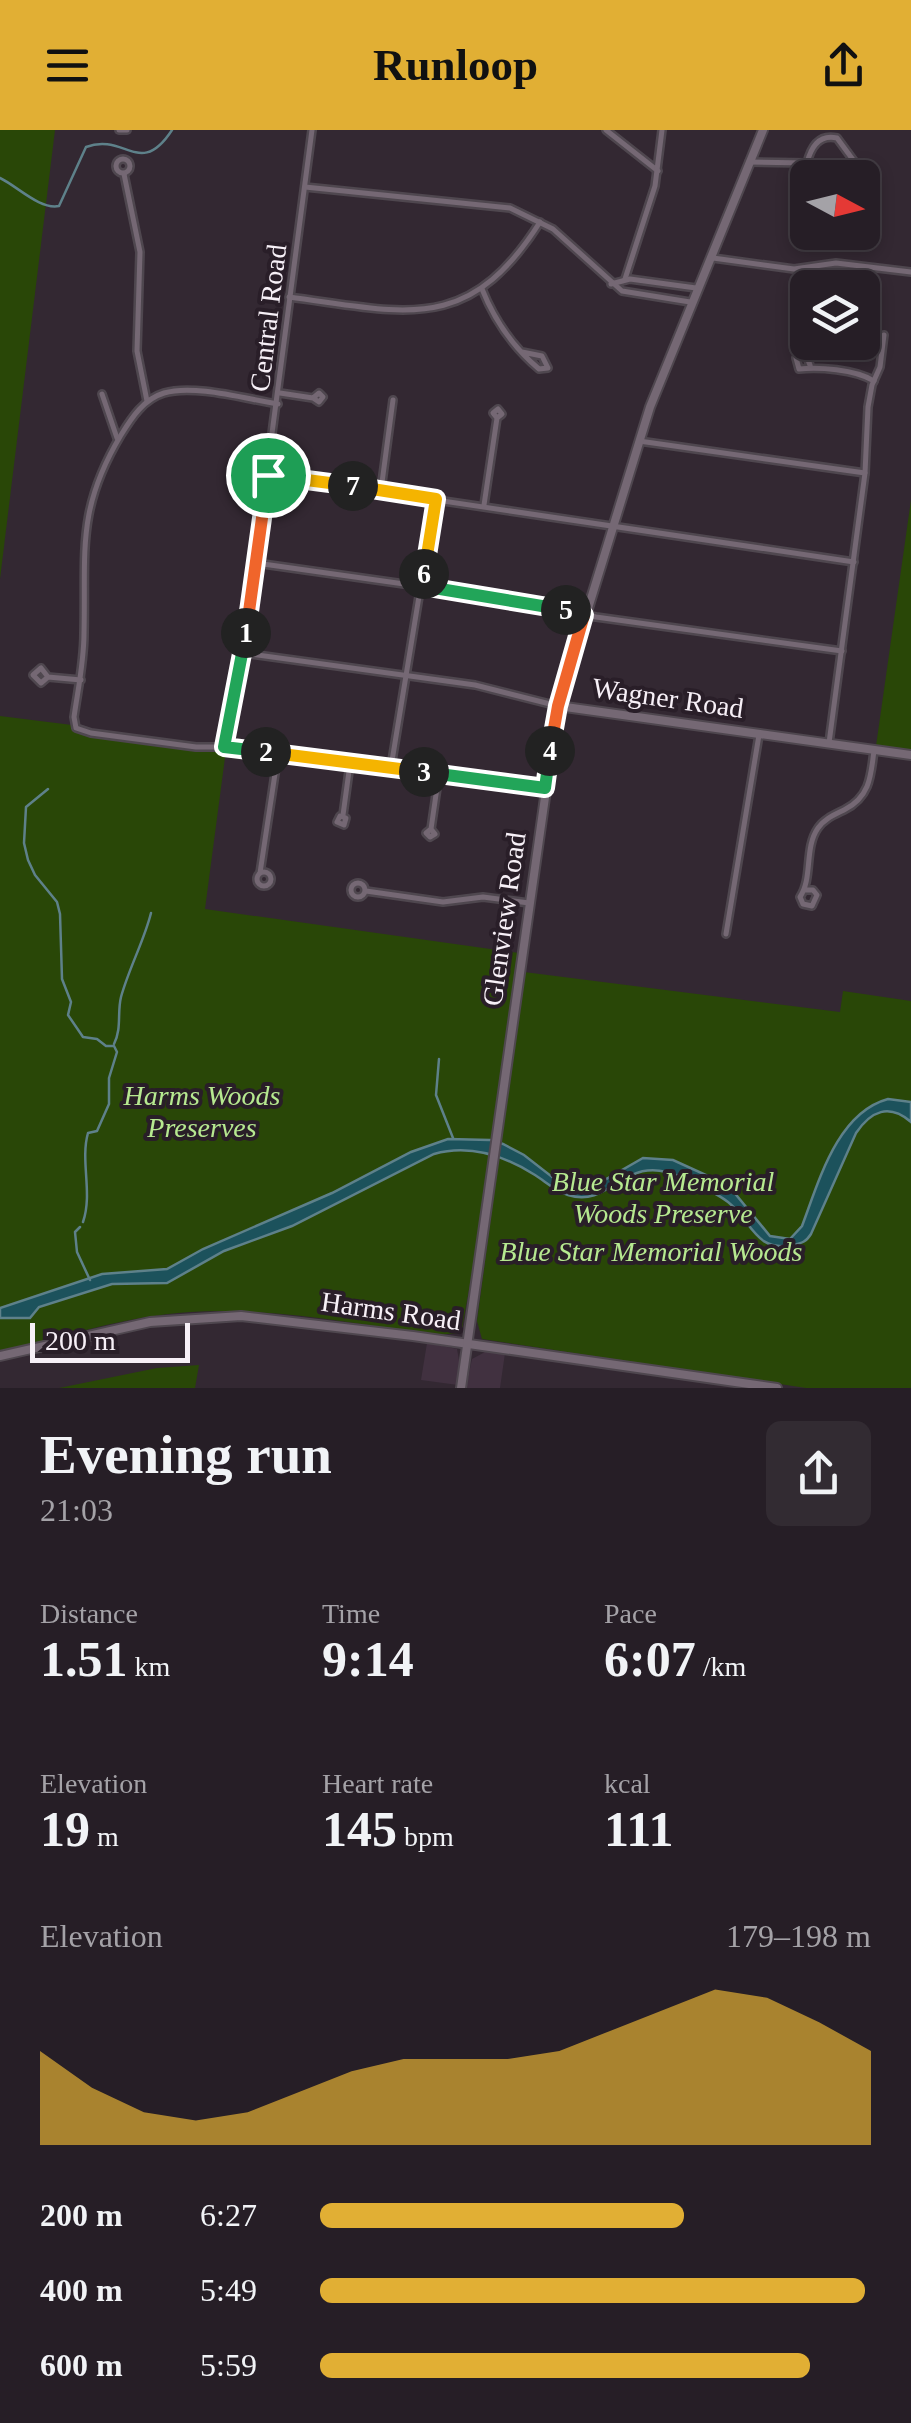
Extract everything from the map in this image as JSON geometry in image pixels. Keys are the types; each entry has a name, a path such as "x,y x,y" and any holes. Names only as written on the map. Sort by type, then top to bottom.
{"main road":[{"name":"Glenview Road","path":"462,1388 558,706 639,440 690,302 763,130"},
{"name":"Wagner Road","path":"558,706 911,755"},
{"name":"Harms Road","path":"0,1356 150,1322 210,1316 266,1318 777,1388"}],"street":[{"path":"120,130 128,130"},
{"name":"Central Road","path":"224,747 256,563 312,130"},
{"path":"606,130 658,171"},
{"path":"624,279 658,171 662,130"},
{"path":"808,160 816,142 829,136 838,138 854,160"},
{"path":"750,162 790,162"},
{"path":"124,174 140,252 137,351 147,401"},
{"path":"304,186 498,206 540,222 574,246 611,284 628,294 690,302"},
{"path":"289,298 402,311 433,308 482,290 518,255 540,222"},
{"path":"710,258 794,269 836,262 911,272"},
{"path":"611,284 624,279 696,288"},
{"path":"482,290 494,316 522,352 538,370 548,368 542,356 522,352"},
{"path":"828,743 865,473 868,406 880,367 884,335"},
{"path":"810,365 874,380"},
{"path":"278,404 188,391 168,392 147,401 118,440 93,490 86,522 76,728 196,747 224,747 545,788"},
{"path":"280,393 313,398"},
{"path":"102,394 118,440"},
{"path":"381,490 394,400"},
{"path":"484,505 497,418"},
{"path":"639,440 865,473"},
{"path":"268,475 854,562"},
{"path":"391,767 436,499"},
{"path":"256,563 842,651"},
{"name":"Wagner Road","path":"243,653 475,684 558,706"},
{"path":"48,676 80,680"},
{"path":"726,934 759,734"},
{"path":"806,890 816,830 866,792 874,750"},
{"path":"260,873 278,754"},
{"path":"343,816 350,764"},
{"path":"431,829 439,774"},
{"path":"366,892 442,902 483,896 529,903"}],"shaded area":[{"path":"427,1343 457,1349 458,1385 421,1380"},
{"path":"485,1352 505,1353 500,1388 466,1388 472,1359"}],"green space":[{"path":"0,130 55,130 0,579"},
{"path":"911,500 911,751 876,746"},
{"name":"Harms Woods Preserves","path":"0,716 72,725 72,731 89,735 226,750 205,909 519,953 485,1199 462,1329 458,1333 437,1335 282,1314 190,1312 118,1322 0,1352"},
{"name":"Blue Star Memorial Woods Preserve","path":"524,972 840,1012 843,991 911,1001 911,1388 806,1388 482,1339 477,1321"},
{"path":"199,1365 195,1388 59,1388 157,1368"}],"water":[{"path":"888,1099 911,1102 911,1122 888,1111 874,1115 862,1125 811,1234 796,1244 780,1246 762,1240 723,1198 661,1171 632,1175 583,1197 563,1193 499,1157 474,1151 447,1151 292,1226 224,1251 167,1283 112,1284 39,1307 30,1318 0,1318 0,1308 102,1274 167,1269 411,1152 448,1139 503,1144 556,1180 578,1187 601,1182 643,1158 673,1160 728,1185 770,1236 790,1239 802,1226 823,1170 843,1133 855,1118"}],"waterway":[{"path":"0,178 36,201 59,206 86,147 111,145 141,153 161,144 172,130"},
{"path":"48,789 26,807 24,843 35,875 57,902 62,979 71,1002 68,1015 83,1037 114,1046 117,1052 109,1078 109,1104 97,1131 88,1133 83,1222"},
{"path":"114,1044 121,997 151,913"},
{"path":"439,1059 436,1095 453,1138"},
{"path":"80,1227 75,1232 77,1252 90,1280"}],"route":[{"path":"268,475 436,499 422,586 584,615 558,706 545,788 224,747 243,653 268,475"}],"park label":[{"name":"Blue Star Memorial Woods","path":"651,1251"}]}
